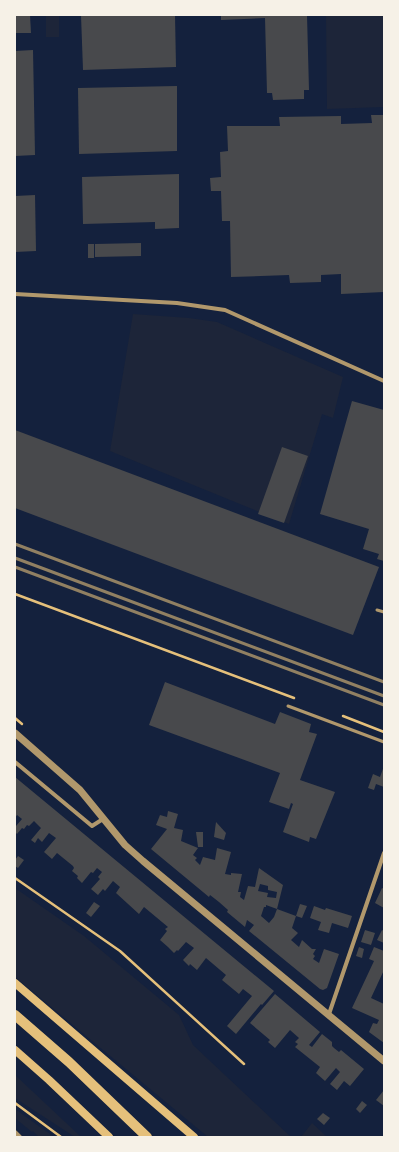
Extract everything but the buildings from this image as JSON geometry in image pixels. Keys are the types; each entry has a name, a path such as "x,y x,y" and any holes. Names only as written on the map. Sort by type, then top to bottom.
{"main road":[{"path":"15,983 191,1136"},
{"path":"15,1015 90,1082 148,1137"},
{"path":"15,1050 109,1137"}],"street":[{"path":"15,294 177,303 225,310 384,381"},
{"path":"15,733 80,790 125,845 384,1061"},
{"path":"15,762 92,826 103,819"},
{"path":"329,1014 384,853"},
{"path":"15,1132 20,1137"}],"lane":[{"path":"377,610 384,612"},
{"path":"288,706 384,742"}],"path":[{"path":"15,594 295,698"},
{"path":"340,715 384,732"},
{"path":"15,878 120,951 244,1064"},
{"path":"15,1103 61,1137"}],"shaded area":[{"path":"46,15 59,15 59,37 46,37"},
{"path":"326,15 384,15 384,107 327,109"},
{"path":"133,314 189,318 217,322 343,377 333,418 322,414 289,524 110,451"},
{"path":"15,888 84,936 179,1015 193,1045 291,1137 208,1137 15,977"},
{"path":"15,1075 81,1137 75,1137 15,1098"},
{"path":"15,1109 54,1137 39,1137 33,1131 32,1132 15,1118"},
{"path":"312,1123 327,1137 301,1137"}],"railway":[{"path":"15,544 384,682"},
{"path":"15,558 384,696"},
{"path":"15,567 384,705"}]}
